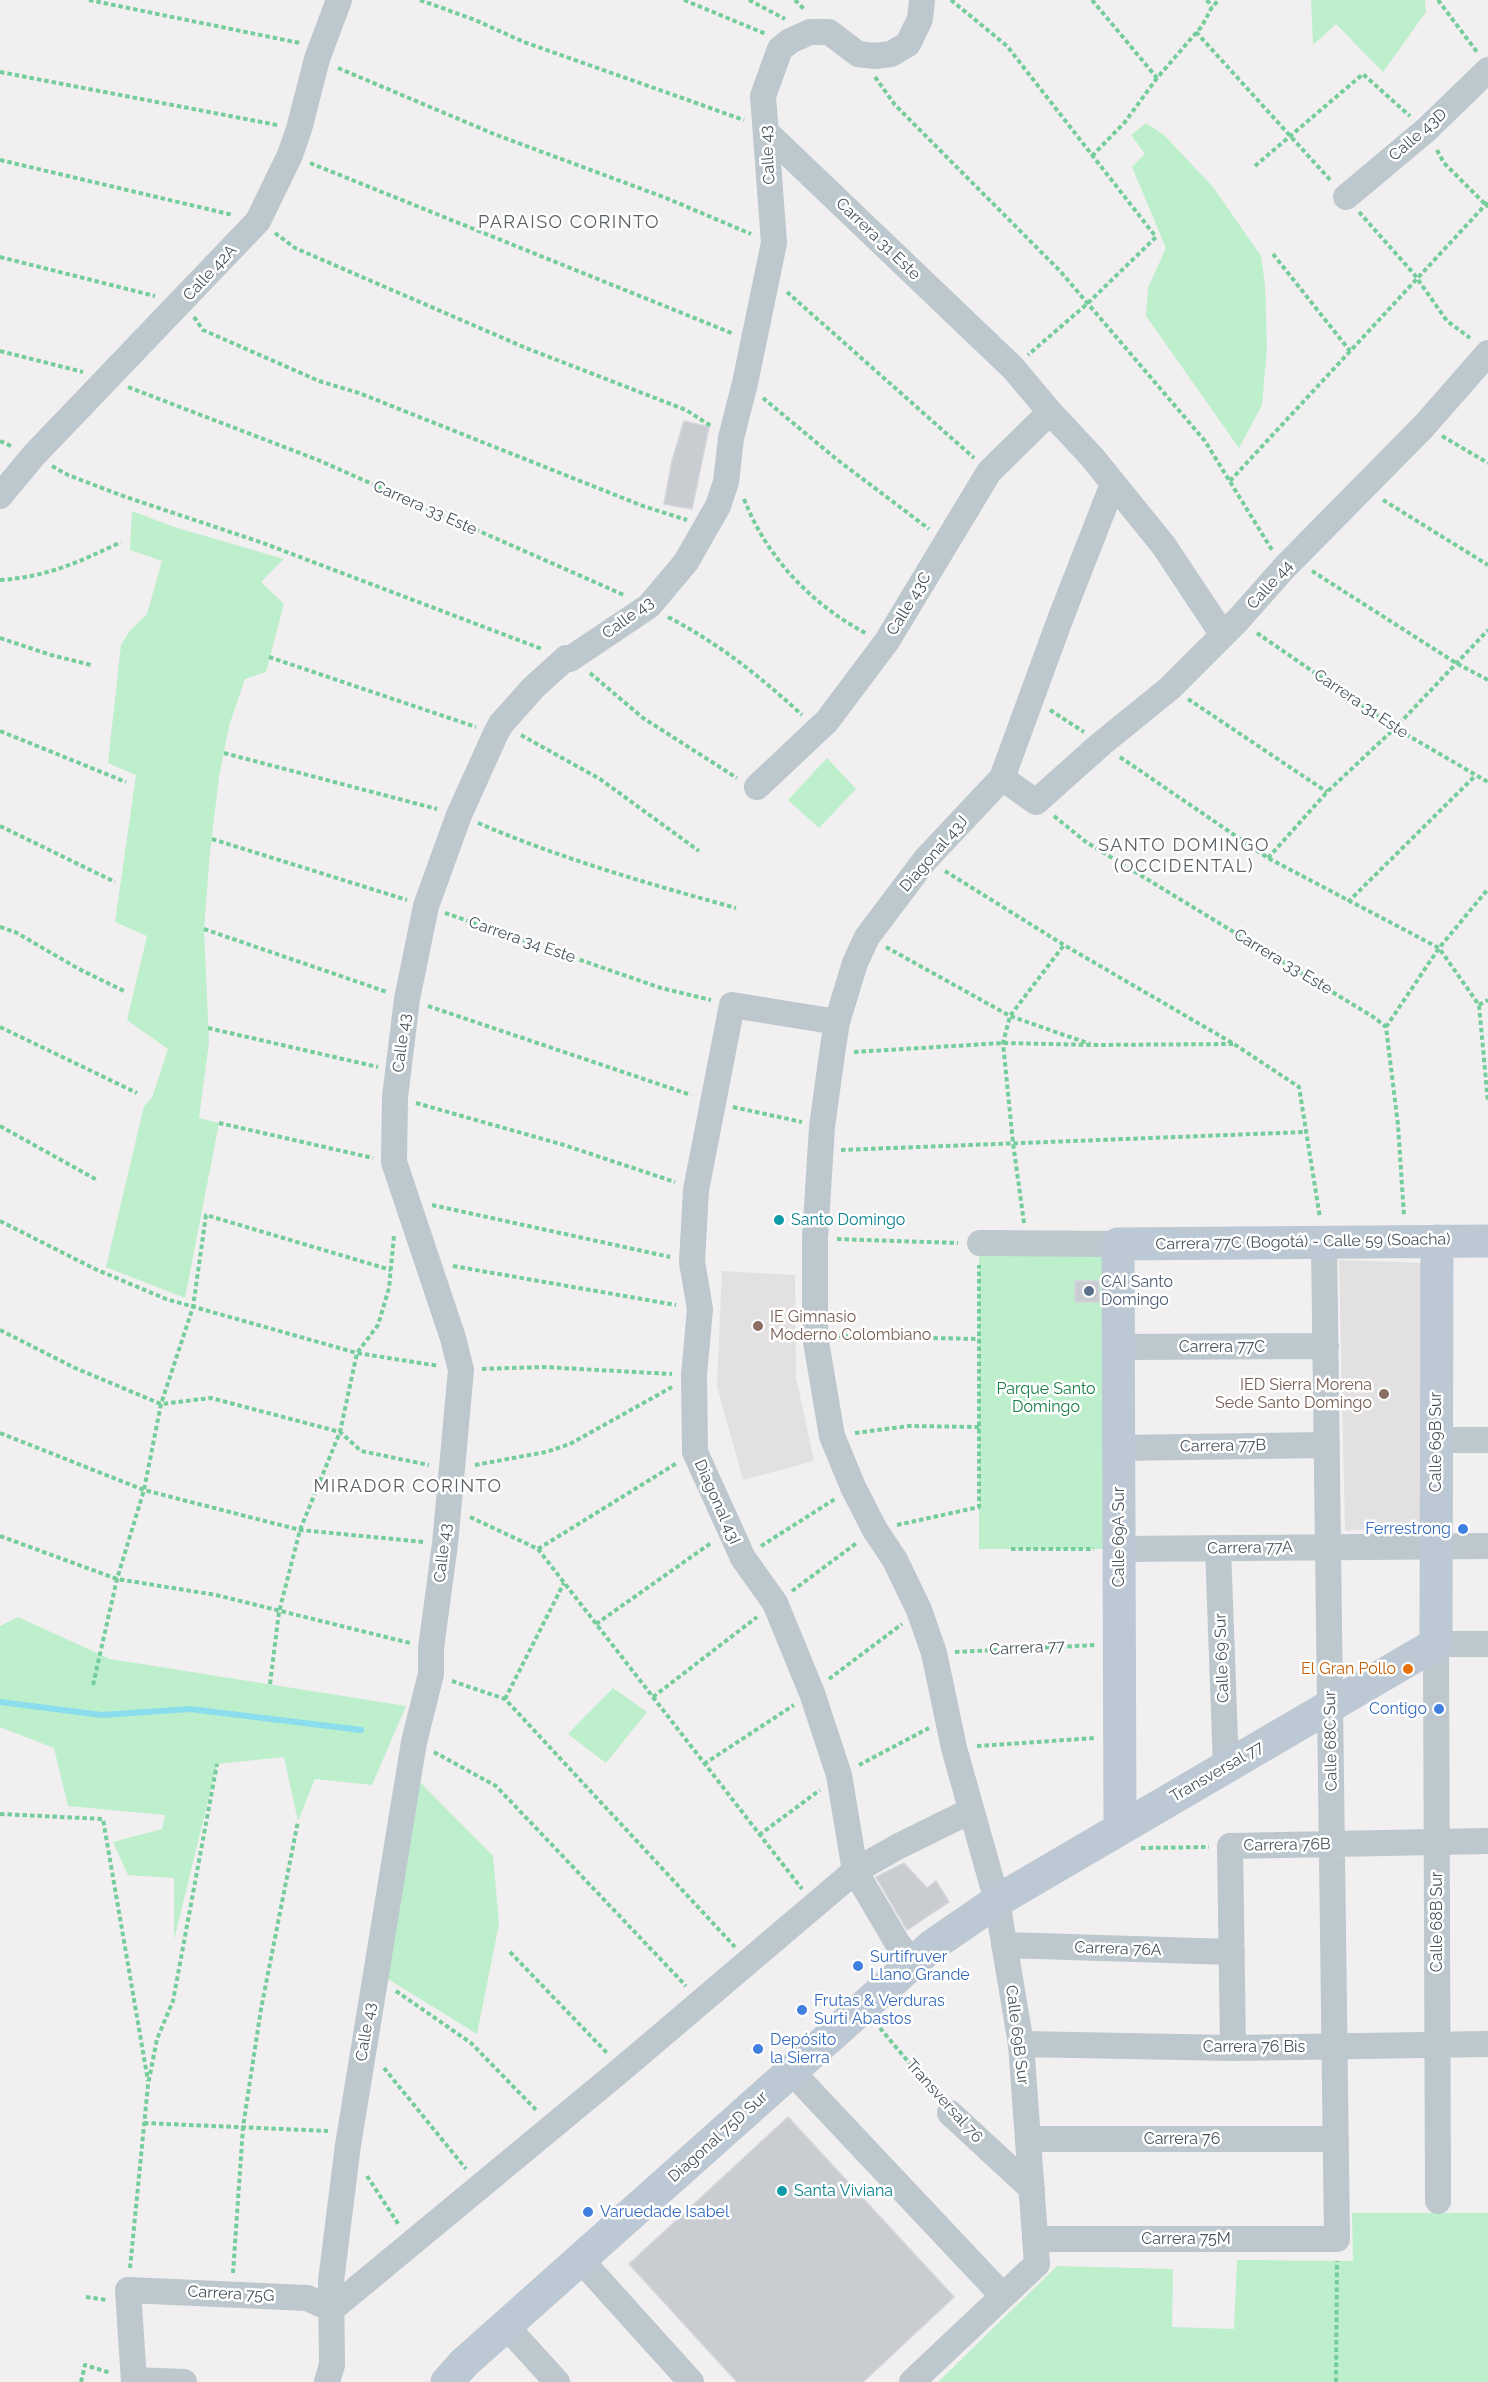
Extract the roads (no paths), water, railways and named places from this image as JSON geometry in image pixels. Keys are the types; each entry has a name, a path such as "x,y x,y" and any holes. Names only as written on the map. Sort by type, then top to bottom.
{"street":[{"name":"Calle 42A","path":"0,496 34,455 182,303 258,221 290,155 319,53 339,0"},
{"name":"Calle 43","path":"327,2382 332,2366 331,2281 349,2139 414,1742 431,1674 431,1648 445,1544 461,1370 394,1162 395,1097 407,999 426,906 459,815 498,729 533,688 568,659 649,606 686,562 718,506 726,482 731,438 774,243 763,96 780,49 800,36 829,32 858,54 875,56 891,54 908,44 921,10"},
{"name":"Calle 43D","path":"1346,197 1426,130 1484,64"},
{"name":"Carrera 31 Este","path":"766,132 1012,368 1092,457 1231,627"},
{"name":"Calle 44","path":"1002,778 1036,802 1101,744 1170,688 1231,627 1362,487 1424,426 1488,353"},
{"name":"Calle 43C","path":"757,787 827,721 887,641 989,472 1050,412"},
{"name":"Diagonal 43J","path":"875,1530 853,1487 832,1436 815,1336 815,1239 822,1139 837,1022 855,963 867,937 925,860 1002,778 1113,484"},
{"name":"Diagonal 43I","path":"837,1022 732,1005 696,1190 692,1262 700,1309 694,1375 695,1452 742,1558 775,1604 812,1693 839,1775 855,1871"},
{"name":"Calle 69B Sur","path":"1422,1241 1436,1440 1436,1644"},
{"name":"Carrera 77C (Bogotá) - Calle 59 (Soacha)","path":"1118,1244 1488,1241"},
{"name":"Calle 68C Sur","path":"1324,1242 1337,2239"},
{"path":"980,1244 1118,1244"},
{"name":"Calle 69A Sur","path":"1118,1244 1120,1736 1125,1839"},
{"name":"Carrera 77C","path":"1118,1347 1326,1346"},
{"path":"1436,1440 1488,1440"},
{"name":"Carrera 77B","path":"1118,1448 1327,1445"},
{"name":"Calle 69B Sur","path":"875,1530 895,1560 919,1610 934,1653 954,1748 997,1901 1021,2044 1037,2264 1003,2296"},
{"name":"Carrera 77A","path":"1119,1549 1488,1546"},
{"name":"Calle 69 Sur","path":"1218,1548 1226,1767"},
{"path":"1436,1644 1488,1644"},
{"name":"Transversal 77","path":"997,1901 1125,1839 1226,1767 1436,1644"},
{"name":"Calle 68B Sur","path":"1436,1644 1438,2200"},
{"path":"332,2309 622,2069 855,1871 970,1810"},
{"name":"Carrera 76B","path":"1232,1952 1230,1846 1488,1840"},
{"path":"855,1871 898,1944 912,1962"},
{"name":"Diagonal 75D Sur","path":"447,2382 464,2362 912,1962 997,1901"},
{"name":"Carrera 76A","path":"1004,1945 1232,1952"},
{"path":"1232,1952 1233,2048"},
{"name":"Carrera 76 Bis","path":"1021,2044 1233,2048 1488,2044"},
{"path":"791,2071 1003,2296 912,2382"},
{"name":"Transversal 76","path":"950,2113 1032,2189"},
{"name":"Carrera 76","path":"1028,2139 1336,2139"},
{"name":"Carrera 75M","path":"1035,2239 1337,2239"},
{"path":"580,2259 691,2382"},
{"name":"Carrera 75G","path":"134,2381 128,2290 307,2298 332,2309"},
{"path":"506,2325 556,2382"},
{"path":"134,2381 184,2382"}],"waterway":[{"path":"0,1702 102,1715 190,1709 361,1730"}],"place":[{"name":"Santo Domingo","path":"779,1220"},
{"name":"CAI Santo Domingo","path":"1089,1291"},
{"name":"IE Gimnasio Moderno Colombiano","path":"758,1326"},
{"name":"IED Sierra Morena Sede Santo Domingo","path":"1384,1394"},
{"name":"Ferrestrong","path":"1463,1529"},
{"name":"El Gran Pollo","path":"1408,1669"},
{"name":"Contigo","path":"1439,1709"},
{"name":"Surtifruver Llano Grande","path":"858,1966"},
{"name":"Frutas & Verduras Surti Abastos","path":"802,2010"},
{"name":"Depósito la Sierra","path":"758,2049"},
{"name":"Santa Viviana","path":"782,2191"},
{"name":"Varuedade Isabel","path":"588,2212"}],"district":[{"name":"PARAISO CORINTO","path":"569,223"},
{"name":"SANTO DOMINGO (OCCIDENTAL)","path":"1184,856"},
{"name":"MIRADOR CORINTO","path":"408,1487"}],"park label":[{"name":"Parque Santo Domingo","path":"1046,1398"}]}
